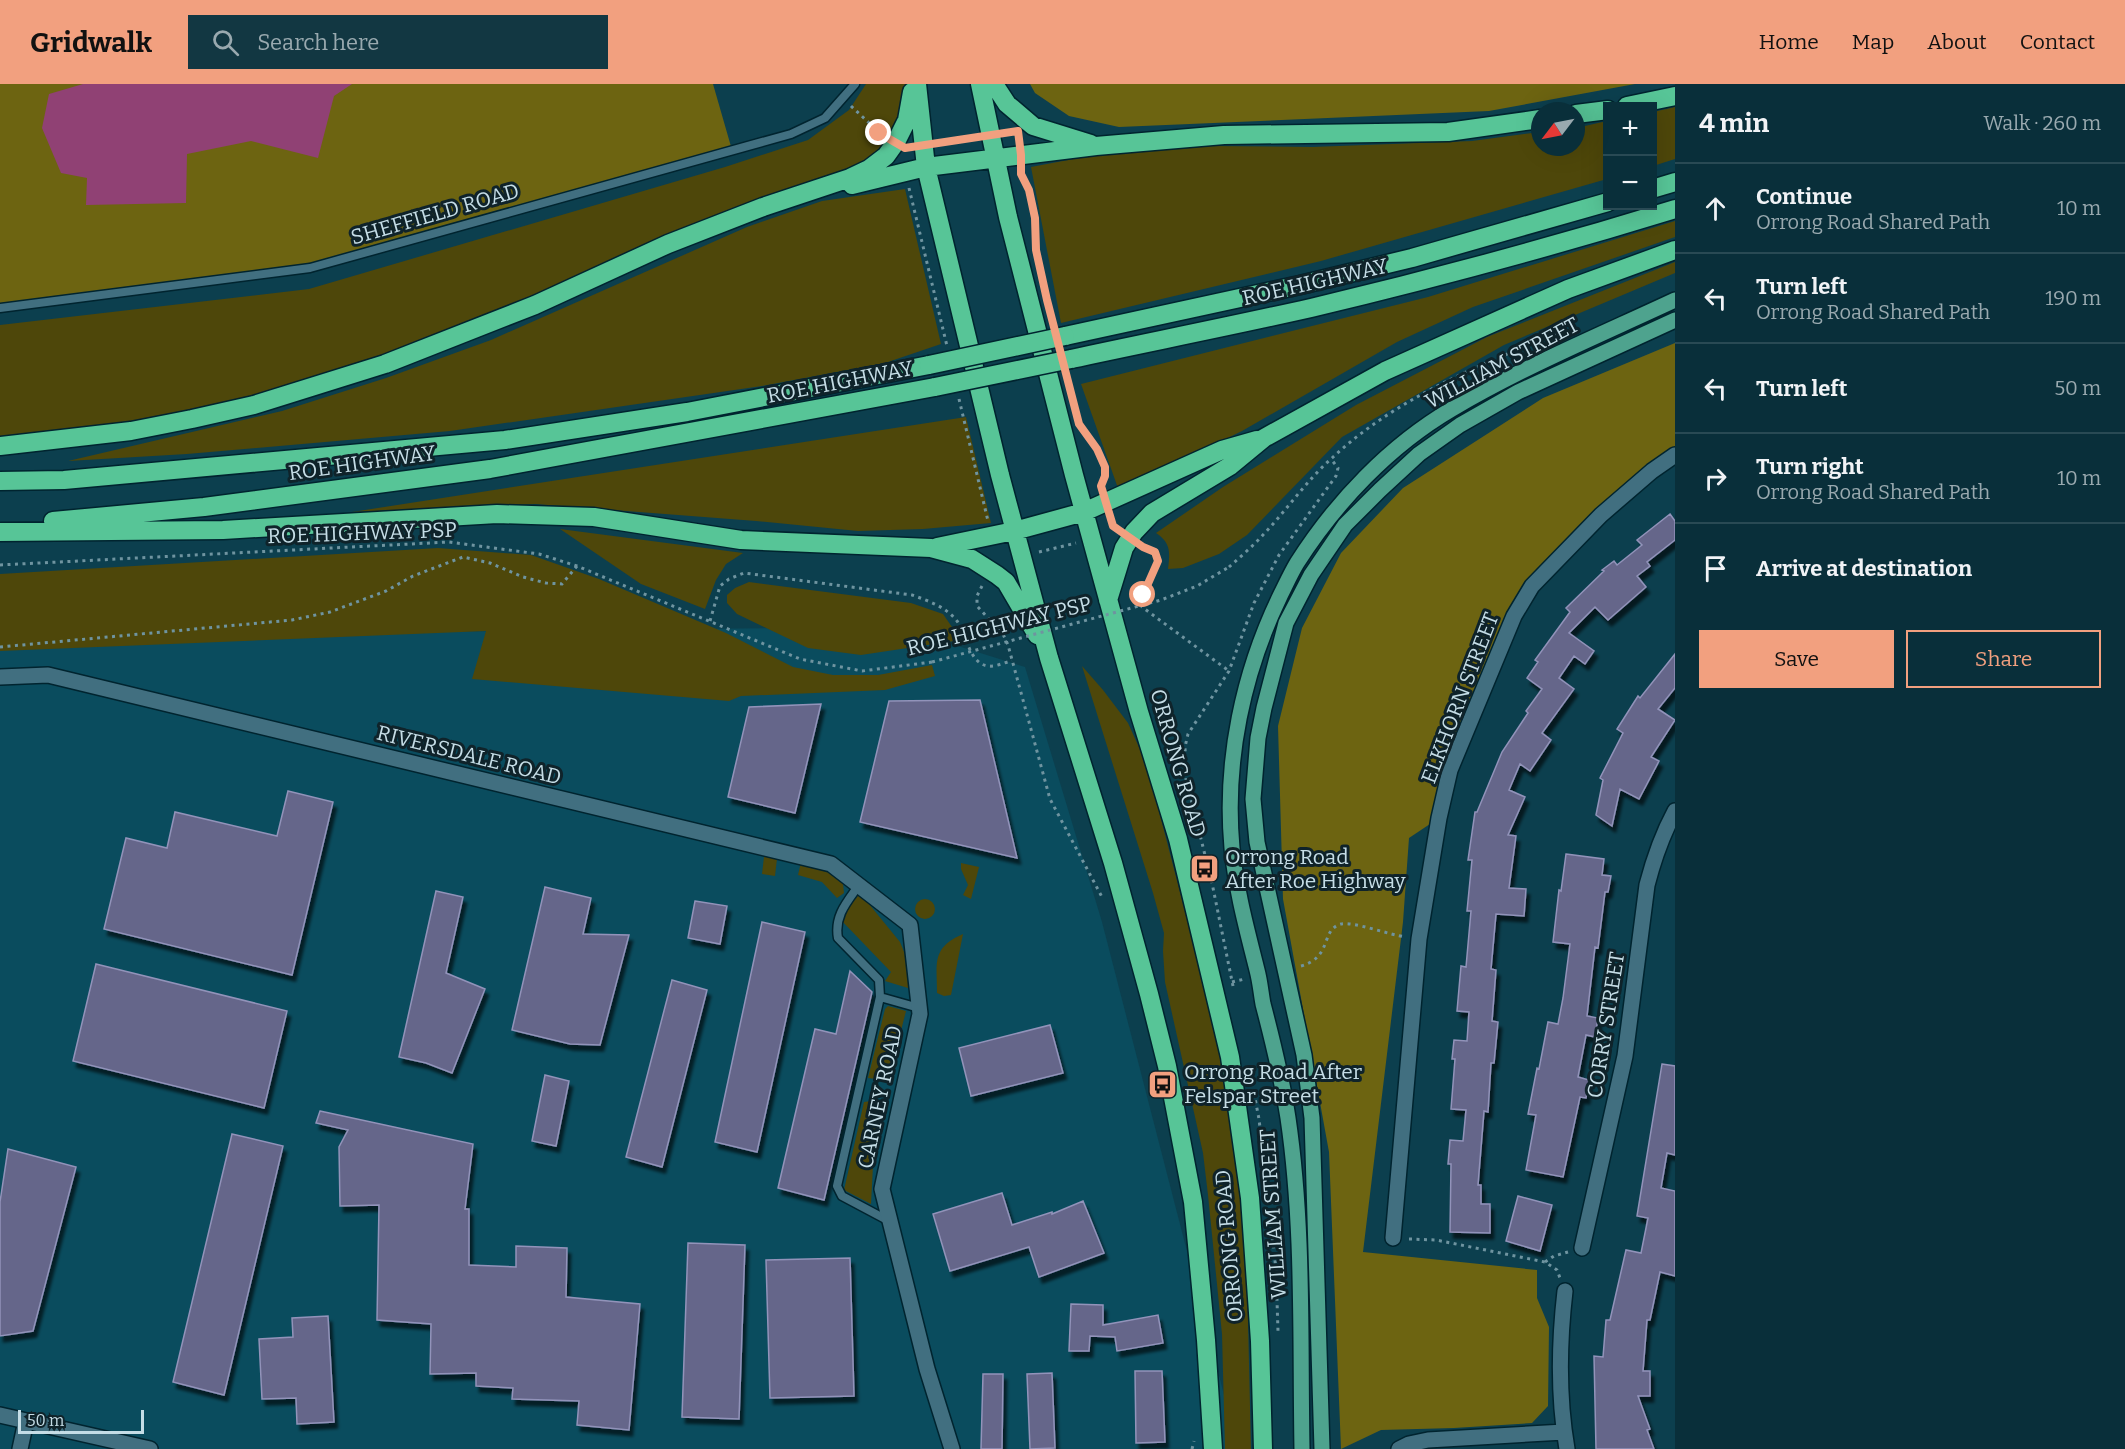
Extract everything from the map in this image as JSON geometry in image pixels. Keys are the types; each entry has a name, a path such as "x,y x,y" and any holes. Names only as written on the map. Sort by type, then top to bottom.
{"highway":[{"path":"0,446 131,431 254,405 385,364 535,305 668,244 869,169 886,156 896,142 907,120 915,84"},
{"name":"ORRONG ROAD","path":"915,84 926,167 1014,531 1113,863 1167,1066 1193,1202 1206,1340 1213,1449"},
{"name":"ORRONG ROAD","path":"980,84 1008,217 1050,381 1090,536 1178,839 1230,1057 1250,1198 1260,1341 1263,1449"},
{"path":"994,84 1007,104 1033,126 1096,146"},
{"path":"1646,102 1675,96"},
{"path":"1585,113 1603,111"},
{"path":"763,207 926,167 1096,146 1224,135 1448,132 1531,120"},
{"path":"1657,188 1675,182"},
{"name":"ROE HIGHWAY","path":"0,481 76,479 505,440 687,412 929,365 1289,287 1412,258 1603,203"},
{"name":"ROE HIGHWAY","path":"0,526 204,507 490,469 935,387 1308,308 1423,280 1586,236 1675,209"},
{"path":"1108,600 1124,548 1130,537 1152,513 1230,466 1264,438 1385,371 1568,289 1675,250"},
{"path":"931,548 1014,531 1084,512 1222,450 1264,438"},
{"path":"0,532 223,530 497,514 594,518 741,540 931,548 972,559 1006,582 1050,658"}],"main road":[{"name":"WILLIAM STREET","path":"1302,1449 1299,1244 1288,1122 1277,1058 1238,894 1232,849 1231,772 1235,740 1250,674 1270,616 1295,565 1331,515 1366,477 1409,438 1450,410 1511,376 1675,300"},
{"name":"WILLIAM STREET","path":"1322,1449 1312,1118 1304,1055 1257,842 1253,799 1258,738 1286,623 1311,575 1345,525 1419,454 1460,425 1518,392 1675,320"}],"street":[{"name":"ELKHORN STREET","path":"1393,1238 1419,939 1439,818 1450,770 1514,616 1532,586 1601,515 1652,471 1675,455"},
{"name":"RIVERSDALE ROAD","path":"0,677 48,675 831,864 909,925"},
{"name":"CORRY STREET","path":"1582,1248 1625,1056 1647,885 1654,858 1675,811"},
{"name":"CARNEY ROAD","path":"909,925 920,1014 882,1189 927,1369 952,1449"},
{"path":"1565,1291 1560,1333 1564,1432 1567,1449"},
{"path":"0,1415 150,1449"},
{"path":"20,1449 26,1421"},
{"path":"1399,1449 1409,1444 1428,1440 1564,1432"}],"lane":[{"name":"SHEFFIELD ROAD","path":"0,308 310,268 791,134 825,118 855,84"},
{"path":"859,885 840,912 837,933 838,938 879,980 880,997 837,1186 842,1196 890,1221"},
{"path":"880,997 919,1008"}],"path":[{"path":"851,104 853,109 879,133 896,142"},
{"path":"924,145 991,134"},
{"path":"1021,155 1021,174 1029,190 1035,218 1036,250 1041,270"},
{"name":"ROE HIGHWAY PSP","path":"0,565 449,543 539,554 577,566 800,659 862,671 932,662 1161,600 1197,586 1229,567 1262,536 1331,459 1371,424 1449,381 1520,349 1572,329"},
{"path":"1079,424 1097,449 1105,467 1105,476 1101,486 1106,503"},
{"path":"1021,555 1048,550 1090,536"},
{"path":"1130,537 1143,547 1155,552 1158,561 1143,595 1142,607 1229,671"},
{"path":"0,647 292,620 330,612 386,591 413,576 463,557 490,563 522,577 546,584 562,585 577,566"},
{"path":"989,569 977,596 977,606 1003,634 1050,799 1098,885 1104,901"},
{"path":"710,621 720,586 729,579 744,573 784,578 912,595 934,603 949,613 957,621 972,653 980,662 989,666 1012,660"},
{"path":"1294,968 1311,963 1320,956 1329,933 1342,923 1419,939"},
{"path":"1232,982 1248,979"},
{"path":"1393,1238 1436,1240 1545,1262 1557,1270 1565,1291"},
{"path":"1545,1262 1554,1256 1582,1248"},
{"path":"1192,1449 1195,1432"}],"shaded area":[{"path":"0,84 713,84 732,150 310,268 0,308"},
{"path":"83,84 352,84 334,96 318,158 251,141 187,154 186,203 86,205 87,178 61,173 42,128 49,94"},
{"path":"866,84 914,84 907,120 869,169 254,405 0,446 0,325 309,289 725,167 808,140 849,110"},
{"path":"1030,84 1635,84 1489,111 1119,127 1069,116 1035,93"},
{"path":"1675,107 1675,159 1657,165 1657,156 1657,111"},
{"path":"1603,122 1603,180 1321,261 1061,323 1031,167 1116,151 1210,146 1312,147 1472,141 1531,133 1531,156 1585,156 1585,126"},
{"path":"905,189 941,344 885,363 762,386 450,431 187,454 68,461 282,411 386,378 491,340 747,227 822,201"},
{"path":"1675,221 1675,237 1473,307 1397,342 1242,431 1119,491 1081,384 1428,297"},
{"path":"1675,262 1675,273 1504,345 1342,437 1247,535 1219,554 1183,568 1168,569 1167,544 1156,533 1223,487 1356,405 1487,337"},
{"path":"1675,343 1675,455 1652,471 1514,616 1439,818 1409,838 1403,922 1363,1252 1537,1270 1537,1298 1549,1327 1548,1406 1532,1423 1381,1430 1341,1449 1329,1152 1283,899 1278,726 1302,628 1341,553 1403,488 1543,398"},
{"path":"966,417 991,523 923,529 858,531 535,504 352,512"},
{"path":"560,529 743,553 726,564 716,580 705,609 641,584"},
{"path":"438,548 531,555 599,579 726,633 793,667 833,675 878,675 932,665 935,676 885,690 741,696 729,701 472,679 486,631 0,651 0,574"},
{"path":"749,582 911,603 943,614 961,640 861,655 808,648 737,614 727,603 727,595 735,588"},
{"path":"897,627 1025,667 1102,922 1238,1449 0,1449 0,636"},
{"path":"1082,666 1128,723 1147,765 1222,1054 1246,1236 1251,1449 1225,1449 1222,1334 1208,1195 1203,1153 1165,982 1164,933"},
{"path":"765,848 778,850 775,876 762,874"},
{"path":"801,862 829,873 843,884 844,893 837,898 822,882 798,875"},
{"path":"961,863 979,867 971,899 963,895 968,885 961,869"},
{"path":"860,893 900,942 907,959 910,986 908,988 885,981 891,972 840,919"},
{"path":"925,899 932,902 935,909 932,916 925,919 918,916 915,909 918,902"},
{"path":"963,934 951,995 944,996 937,993 938,958 945,945"},
{"path":"888,1006 906,1011 892,1066 883,1080 868,1078 885,1009"},
{"path":"871,1101 881,1109 881,1116 874,1146 871,1204 844,1190 864,1102"}],"building":[{"path":"1670,514 1675,521 1675,540 1647,562 1650,566 1637,576 1646,587 1608,620 1595,607 1569,633 1594,651 1585,664 1574,656 1559,678 1574,689 1542,733 1551,740 1530,771 1520,764 1509,790 1525,797 1508,835 1516,836 1509,888 1526,889 1524,916 1496,914 1491,969 1496,970 1492,1021 1498,1022 1494,1063 1491,1063 1488,1112 1484,1111 1478,1185 1481,1185 1481,1204 1490,1204 1490,1233 1450,1232 1451,1164 1448,1164 1450,1140 1463,1141 1466,1110 1451,1109 1455,1059 1452,1059 1454,1040 1467,1041 1469,1012 1457,1011 1461,966 1466,967 1471,911 1467,911 1472,860 1468,860 1475,812 1477,812 1502,752 1542,689 1527,678 1538,662 1535,660 1570,612 1566,608 1604,571 1602,570 1614,561 1617,565 1642,545 1637,540"},
{"path":"1675,654 1675,688 1658,709 1675,720 1651,757 1659,761 1639,799 1620,789 1612,826 1596,815 1603,780 1600,778 1623,733 1617,729 1638,696 1640,698"},
{"path":"980,700 1017,858 860,822 889,701"},
{"path":"821,704 795,813 728,797 749,707"},
{"path":"288,791 333,802 292,975 104,929 126,838 167,848 175,812 277,836"},
{"path":"1566,854 1604,859 1602,875 1611,876 1608,892 1605,892 1598,948 1595,947 1587,1016 1598,1018 1595,1037 1586,1035 1578,1077 1589,1080 1586,1098 1580,1097 1563,1177 1526,1170 1536,1115 1528,1114 1548,1022 1558,1024 1570,944 1553,942"},
{"path":"545,887 591,898 583,934 629,935 600,1045 570,1044 512,1030"},
{"path":"436,891 463,897 446,973 485,989 452,1073 426,1063 399,1057"},
{"path":"695,901 727,906 720,944 688,938"},
{"path":"762,922 805,932 757,1152 715,1142"},
{"path":"96,964 287,1011 264,1108 73,1061"},
{"path":"850,971 872,992 824,1200 778,1188 815,1029 836,1034"},
{"path":"672,980 707,990 662,1167 626,1157"},
{"path":"1050,1025 1063,1073 971,1096 959,1048"},
{"path":"1662,1064 1675,1066 1675,1155 1667,1153 1661,1188 1675,1191 1675,1276 1660,1272 1650,1320 1647,1320 1643,1371 1650,1371 1650,1396 1638,1396 1650,1429 1647,1430 1654,1449 1596,1449 1594,1356 1603,1357 1606,1320 1610,1320 1626,1250 1641,1253 1648,1218 1637,1216"},
{"path":"545,1075 569,1081 556,1146 532,1141"},
{"path":"320,1111 473,1144 465,1209 469,1209 469,1265 516,1267 516,1246 567,1248 566,1297 640,1304 629,1430 577,1425 579,1401 512,1399 513,1388 476,1386 476,1373 430,1374 431,1324 377,1320 379,1205 340,1206 339,1147 348,1130 316,1123"},
{"path":"232,1134 283,1146 224,1395 173,1382"},
{"path":"8,1149 76,1167 33,1331 0,1336 0,1202"},
{"path":"1002,1193 1012,1225 1052,1212 1052,1214 1083,1201 1104,1253 1039,1277 1029,1247 950,1271 933,1214"},
{"path":"1518,1196 1552,1205 1540,1251 1506,1241"},
{"path":"688,1243 745,1245 739,1419 682,1417"},
{"path":"850,1258 854,1396 770,1398 766,1260"},
{"path":"1071,1304 1103,1305 1103,1325 1158,1315 1163,1343 1117,1351 1115,1337 1090,1336 1089,1351 1069,1351"},
{"path":"328,1316 334,1422 297,1424 296,1398 262,1399 259,1339 293,1337 292,1318"},
{"path":"1135,1371 1162,1371 1165,1442 1136,1443"},
{"path":"1052,1373 1055,1448 1030,1449 1027,1374"},
{"path":"983,1374 1003,1374 1002,1449 981,1449"}],"place":[{"name":"Orrong Road After Roe Highway","path":"1204,869"},
{"name":"Orrong Road After Felspar Street","path":"1163,1084"}],"route":[{"path":"879,133 905,148 1018,131 1021,174 1029,190 1035,218 1036,250 1079,424 1097,449 1105,467 1105,476 1101,486 1113,526 1143,547 1155,552 1158,561 1143,595"}]}
